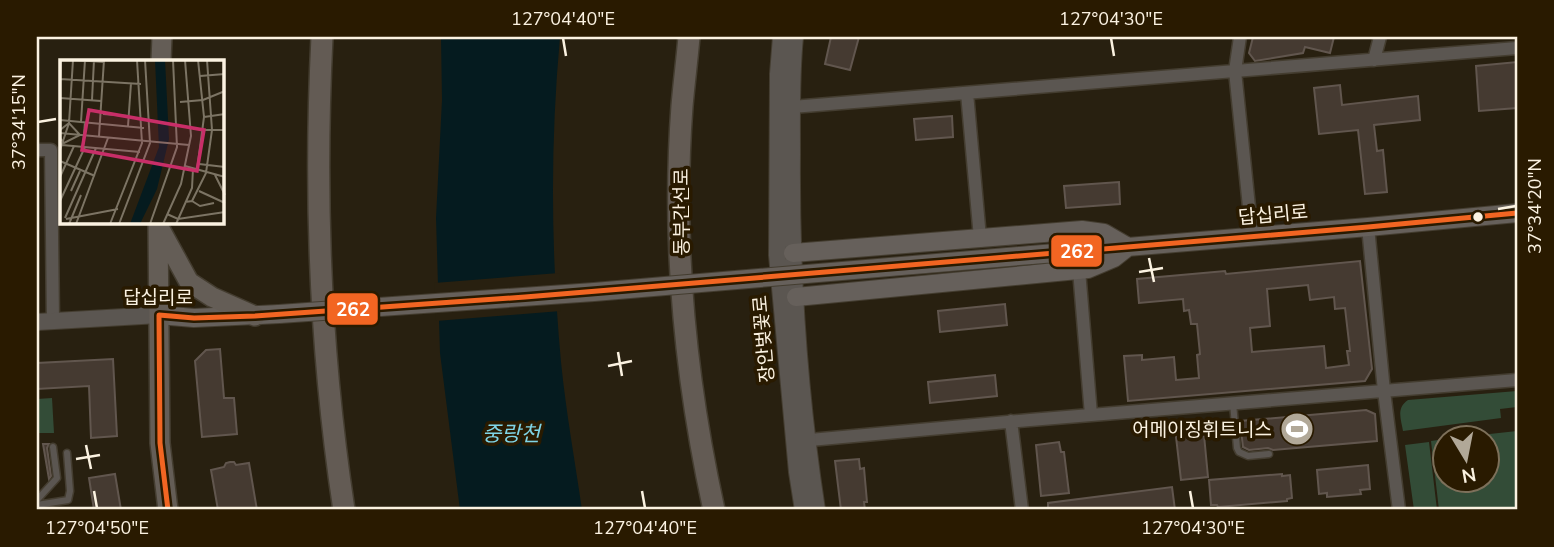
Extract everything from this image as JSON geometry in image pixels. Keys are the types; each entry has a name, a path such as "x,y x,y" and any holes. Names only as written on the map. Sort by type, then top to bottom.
{"highway":[{"path":"322,37 319,92 320,268 324,337 344,510"},
{"name":"동부간선로","path":"689,37 682,107 680,249 684,323 692,393 714,510"}],"main road":[{"path":"161,60 162,37"},
{"name":"답십리로","path":"159,315 194,318 255,316 594,292 1517,213"},
{"path":"158,224 160,443 168,510"},
{"path":"158,224 189,282 212,297 255,316"},
{"path":"793,253 1082,230 1104,233 1128,247 1104,263 1079,270 796,297"}],"street":[{"name":"장안벚꽃로","path":"781,37 778,74 777,255 801,440 817,510"},
{"name":"장안벚꽃로","path":"795,37 792,230 803,510"},
{"path":"1240,37 1234,71 1252,236"},
{"path":"1374,60 1380,37"},
{"path":"792,107 1517,48"},
{"path":"968,93 980,237"},
{"path":"37,150 51,150 45,321"},
{"path":"1368,227 1399,510"},
{"path":"1079,270 1091,415"},
{"name":"답십리로","path":"45,321 159,315"},
{"path":"801,440 1517,380"},
{"path":"1011,421 1022,510"}],"lane":[{"path":"1233,403 1239,452 1248,456 1269,454"},
{"path":"37,503 57,478 53,447"},
{"path":"37,503 68,500 70,491 67,453"}],"green space":[{"path":"1517,391 1517,407 1500,409 1501,418 1432,424 1432,427 1403,431 1401,410 1408,400"},
{"path":"52,398 54,433 37,433 37,399"},
{"path":"1517,431 1517,510 1439,510 1437,494 1502,494 1502,433"},
{"path":"1429,442 1432,494 1435,494 1437,510 1414,510 1405,445"}],"water":[{"name":"중랑천","path":"441,37 560,37 553,159 555,281 563,381 582,510 460,510 440,353 436,218 442,100"}],"pier":[{"path":"559,273 561,311 436,321 434,283"}],"building":[{"path":"831,37 859,37 850,70 825,64"},
{"path":"1253,37 1334,37 1330,53 1305,47 1303,53 1255,61 1249,53"},
{"path":"1517,62 1517,108 1479,111 1476,66"},
{"path":"1340,85 1342,105 1418,96 1420,120 1374,125 1377,151 1383,150 1387,192 1365,194 1358,130 1319,134 1314,88"},
{"path":"952,116 953,137 916,140 914,119"},
{"path":"1119,182 1120,204 1066,208 1064,186"},
{"path":"1360,261 1372,369 1365,381 1128,401 1124,356 1142,355 1142,360 1174,357 1176,380 1199,378 1197,324 1191,324 1189,310 1184,311 1183,299 1139,303 1137,279 1225,271 1226,274","holes":["1308,285 1310,300 1334,297 1335,309 1345,308 1349,365 1326,368 1324,346 1252,352 1250,328 1270,326 1267,289"]},
{"path":"1005,304 1007,325 940,332 938,311"},
{"path":"220,349 224,398 234,398 237,434 202,437 195,361 206,350"},
{"path":"113,359 117,436 91,438 89,386 37,389 37,363"},
{"path":"995,375 997,396 930,403 928,382"},
{"path":"1366,410 1375,414 1377,441 1273,450 1249,450 1243,447 1240,421"},
{"path":"1199,425 1200,436 1204,435 1208,477 1181,480 1175,428"},
{"path":"1059,442 1061,452 1064,452 1069,493 1041,496 1036,445"},
{"path":"43,444 49,444 49,479"},
{"path":"859,459 860,469 864,468 867,502 864,502 865,510 841,510 835,461"},
{"path":"234,462 236,465 249,463 257,510 218,510 211,470"},
{"path":"1368,465 1370,489 1360,490 1361,494 1327,497 1327,493 1319,494 1317,470"},
{"path":"115,474 121,510 94,510 89,478"},
{"path":"1290,475 1292,498 1287,501 1218,507 1211,505 1209,480"},
{"path":"1172,487 1175,510 1048,510 1048,503"}],"transit line":[{"name":"262","path":"168,510 160,443 159,315 194,318 255,316 525,297 1517,213"}],"place":[{"name":"어메이징휘트니스","path":"1297,429"}]}
